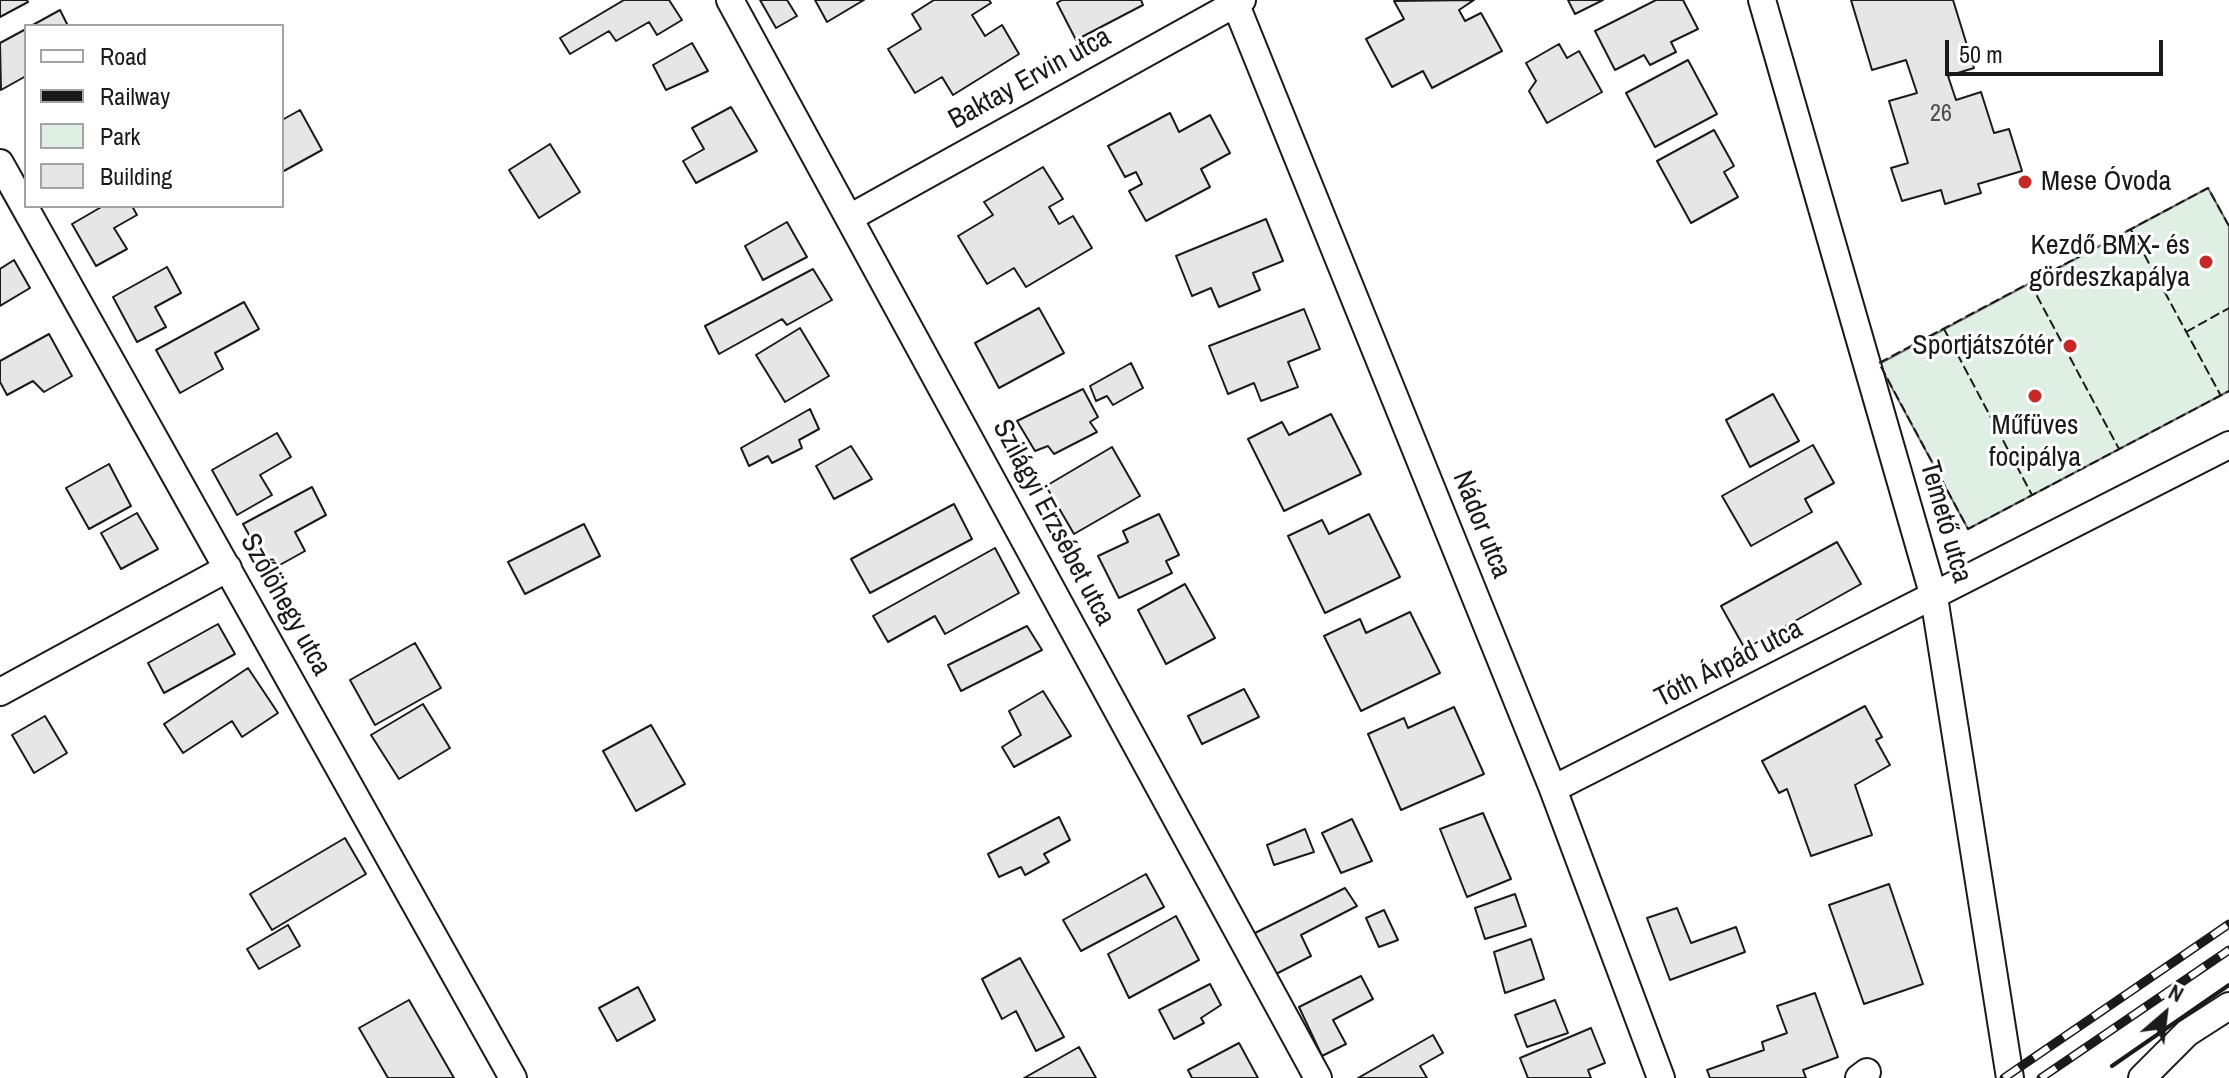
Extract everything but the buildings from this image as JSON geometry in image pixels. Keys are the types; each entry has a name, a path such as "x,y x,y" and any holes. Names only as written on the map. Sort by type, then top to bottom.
{"street":[{"name":"Szilágyi Erzsébet utca","path":"730,0 1318,1078"},
{"name":"Temető utca","path":"1762,0 1934,597 2010,1076"},
{"name":"Baktay Ervin utca","path":"851,217 1237,1"},
{"name":"Nádor utca","path":"1237,1 1553,789 1661,1078"},
{"name":"Szőlöhegy utca","path":"0,163 24,206"},
{"name":"Szőlöhegy utca","path":"25,208 513,1078"},
{"name":"Tóth Árpád utca","path":"1553,789 2229,445"},
{"path":"0,692 228,568"},
{"path":"2142,1078 2187,1033 2229,1006"}],"green space":[{"name":"Sportjátszótér","path":"2208,188 2229,226 2229,391 1968,529 1879,364"}],"railway":[{"path":"2004,1078 2229,924"},
{"path":"2041,1078 2229,950"}],"fence":[{"path":"2229,226 2208,188 1879,363 1968,529 2229,391"},
{"path":"2131,230 2221,396"},
{"path":"2030,283 2119,449"},
{"path":"2186,332 2229,308"},
{"path":"1944,329 2032,495"}],"wall":[{"path":"2112,1066 2229,985"}],"place":[{"name":"Mese Óvoda","path":"2025,182"},
{"name":"Kezdő BMX- és gördeszkapálya","path":"2206,262"},
{"name":"Sportjátszótér","path":"2070,346"},
{"name":"Műfüves focipálya","path":"2035,396"}]}
